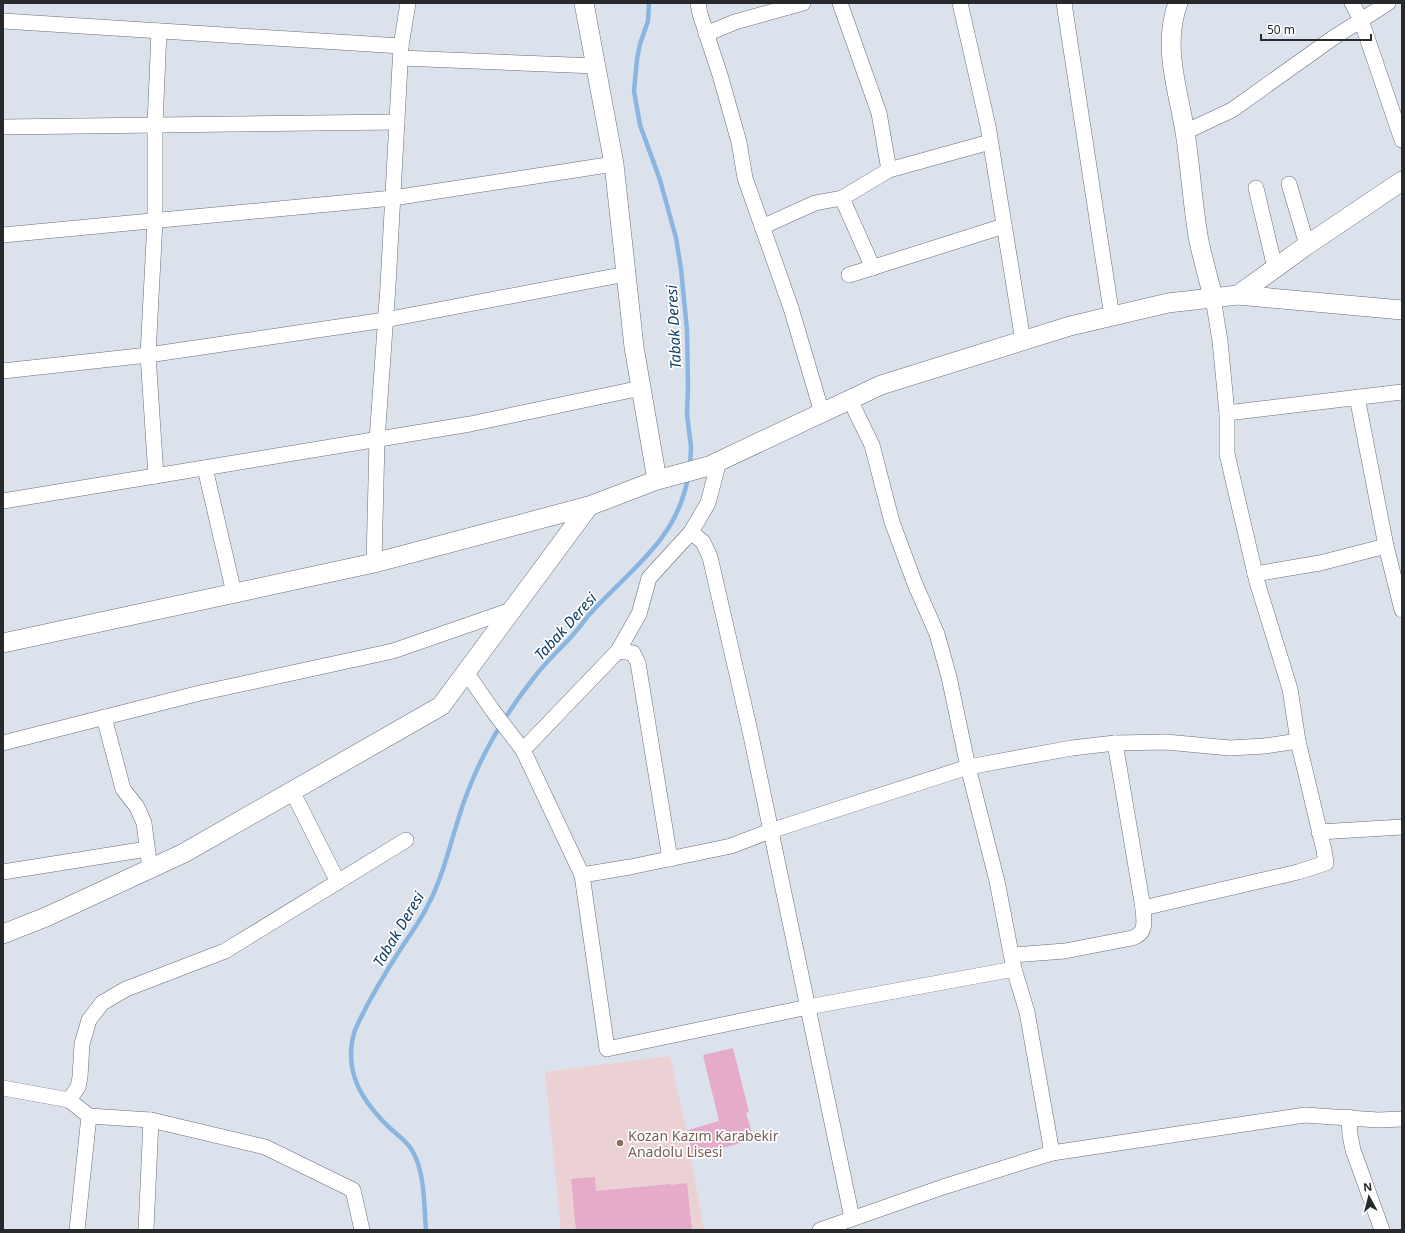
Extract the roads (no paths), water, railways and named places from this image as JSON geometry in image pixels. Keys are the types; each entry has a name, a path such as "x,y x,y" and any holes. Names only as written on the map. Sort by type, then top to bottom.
{"street":[{"path":"374,563 377,440 401,52 408,3"},
{"path":"584,3 614,164 634,347 641,388 663,478"},
{"path":"698,3 739,142 745,178 790,308 822,413"},
{"path":"706,34 735,22 803,3"},
{"path":"840,3 879,113 889,170"},
{"path":"960,3 990,142 1023,341"},
{"path":"1064,3 1112,317"},
{"path":"1143,908 1298,872 1326,863 1298,741 1290,689 1255,574 1227,454 1227,413 1220,341 1213,298 1197,231 1185,132 1173,74 1170,45 1174,14 1178,3"},
{"path":"1352,3 1361,20 1402,140"},
{"path":"1185,132 1232,110 1361,20 1388,3"},
{"path":"3,21 596,66"},
{"path":"156,476 148,355 155,221 155,125 159,32"},
{"path":"3,127 397,122"},
{"path":"762,227 816,202 842,198 889,170 990,142"},
{"path":"3,235 393,198 614,164"},
{"path":"1238,295 1307,245 1402,181"},
{"path":"1290,184 1307,245"},
{"path":"1256,188 1275,268"},
{"path":"842,198 873,268"},
{"path":"849,276 1004,226"},
{"path":"3,371 148,355 385,320 626,274"},
{"path":"3,643 374,563 589,506 663,478 714,463 880,385 1070,326 1168,303 1238,295 1402,310"},
{"path":"3,501 470,424 641,388"},
{"path":"1227,413 1402,392"},
{"path":"1357,397 1386,546 1402,610"},
{"path":"850,400 872,445 892,522 915,584 937,634 950,677 968,767 997,881 1013,962 1027,1012 1052,1153"},
{"path":"523,750 618,651 639,614 648,578 691,532 708,503 714,463"},
{"path":"205,468 234,593"},
{"path":"3,934 46,917 184,853 441,706 589,506"},
{"path":"691,532 703,542 710,557 750,732 852,1218"},
{"path":"1255,574 1320,563 1386,546"},
{"path":"3,743 200,693 393,651 511,610"},
{"path":"618,651 633,653 638,663 670,859"},
{"path":"466,672 493,711 523,750 582,876 608,1049 808,1008 1013,962 1138,936 1143,928 1143,908 1114,743"},
{"path":"104,717 123,789 137,807 144,823 150,869"},
{"path":"582,876 731,846 770,831 968,767 1072,748 1114,743 1166,742 1230,748 1265,746 1298,741"},
{"path":"292,791 338,882"},
{"path":"1319,832 1402,827"},
{"path":"69,1100 78,1087 82,1044 90,1020 102,1003 126,989 225,951 406,840"},
{"path":"3,872 147,849"},
{"path":"3,1088 69,1100 90,1116 151,1120 265,1148 353,1190 362,1230"},
{"path":"820,1230 943,1187 1052,1153 1305,1115 1378,1120 1402,1119"},
{"path":"77,1230 90,1116"},
{"path":"1349,1117 1353,1150 1382,1230"},
{"path":"146,1230 151,1120"}],"waterway":[{"name":"Tabak Deresi","path":"649,3 648,21 640,44 637,59 634,91 640,125 660,180 676,238 681,269 687,330 687,414 691,447 690,466"},
{"name":"Tabak Deresi","path":"426,1230 422,1180 417,1160 411,1148 381,1119 364,1097 357,1085 351,1059 355,1030 377,987 422,916 435,891 474,775 506,716 540,670 603,600 649,554 662,537 682,500 688,477"}],"place":[{"name":"Kozan Kazım Karabekir Anadolu Lisesi","path":"620,1143"}]}
